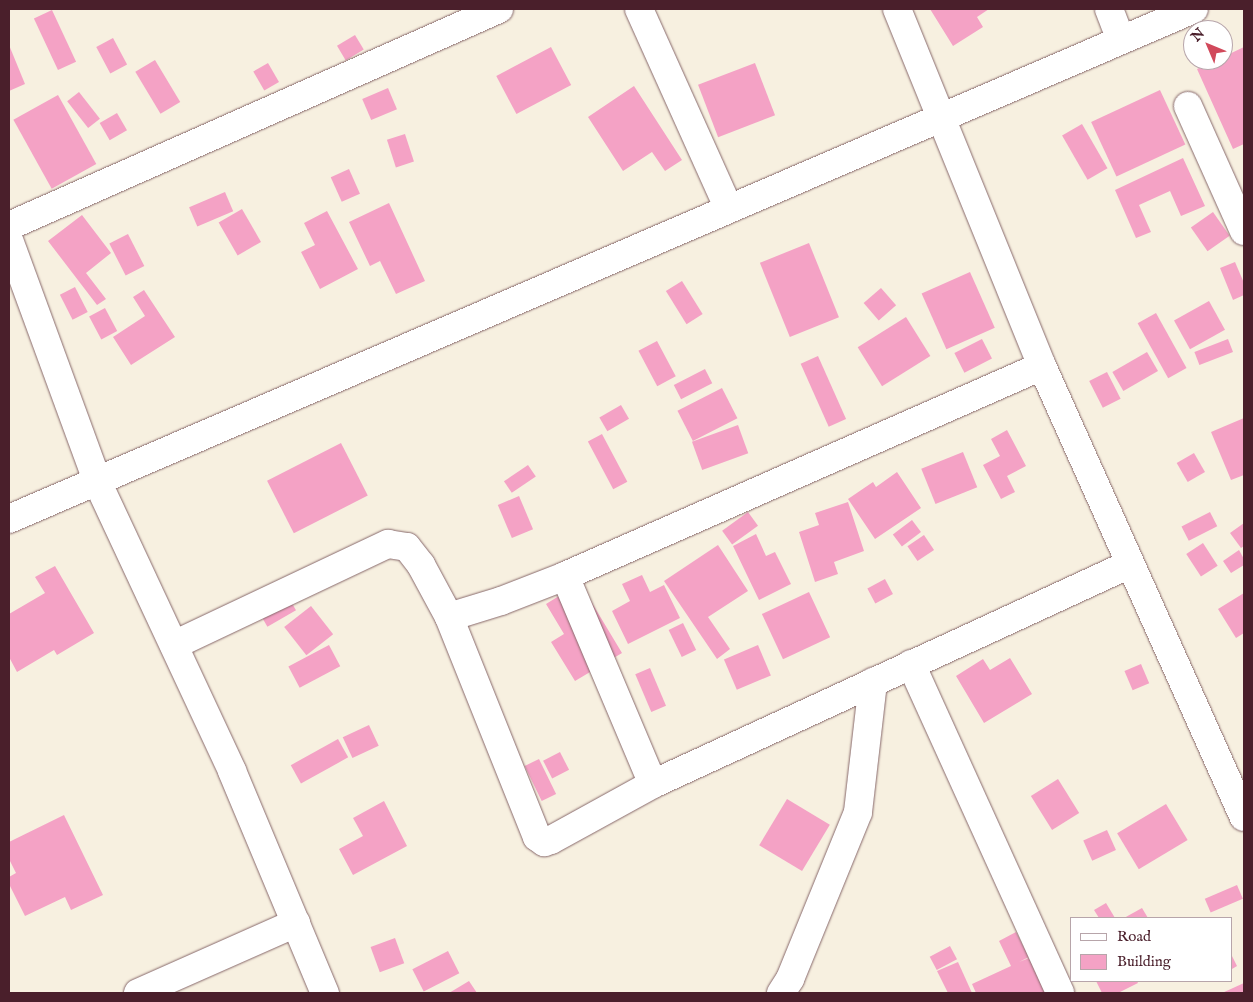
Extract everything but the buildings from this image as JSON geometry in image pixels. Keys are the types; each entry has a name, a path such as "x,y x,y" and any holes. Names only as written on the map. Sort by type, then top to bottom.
{"street":[{"path":"9,226 499,9"},
{"path":"639,9 729,209"},
{"path":"897,9 1042,366 1244,816"},
{"path":"1108,9 1121,40"},
{"path":"9,519 1194,9"},
{"path":"1188,106 1244,231"},
{"path":"9,240 97,481 232,771 325,993"},
{"path":"449,617 501,601 565,576 1042,366"},
{"path":"174,645 388,544 407,547 421,566 449,617 537,837 544,842 552,840 654,784 1130,564"},
{"path":"565,576 654,784"},
{"path":"911,664 1060,993"},
{"path":"781,993 790,979 858,812 873,682"},
{"path":"138,993 296,924"}]}
